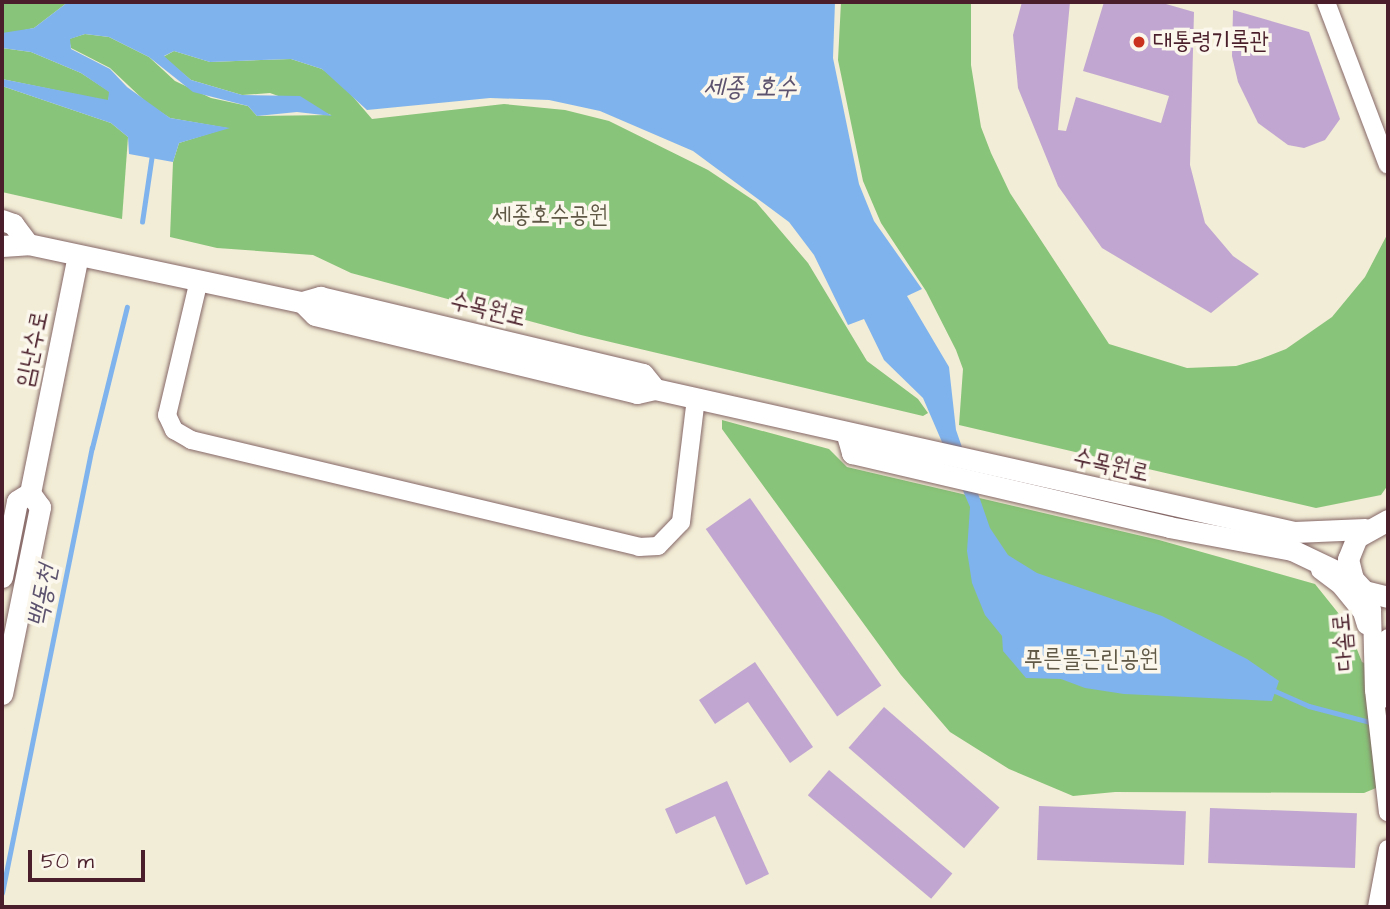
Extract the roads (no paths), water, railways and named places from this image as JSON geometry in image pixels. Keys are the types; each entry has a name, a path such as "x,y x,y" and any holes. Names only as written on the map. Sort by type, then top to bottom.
{"street":[{"path":"1326,2 1388,165"},
{"path":"2,220 13,224 28,244"},
{"name":"수목원로","path":"2,246 28,244 302,302 320,297 643,374 655,389 847,435 852,453 917,458 1293,541 1359,585"},
{"name":"임난수로","path":"2,577 17,501 30,493 78,256"},
{"path":"199,280 167,415 174,430 191,440 625,544 658,546 681,522 696,398"},
{"name":"임난수로","path":"2,694 40,507 30,493"},
{"path":"1293,541 1346,525 1381,521"},
{"name":"수목원로","path":"1293,541 1381,521"},
{"name":"다솜로","path":"1381,521 1350,547 1359,585 1372,610 1381,642 1383,696 1380,753 1388,812"},
{"name":"수목원로","path":"1293,541 1340,585 1362,611 1381,642"},
{"name":"다솜로","path":"1359,585 1388,597"},
{"path":"1377,907 1388,849"}],"water":[{"name":"세종 호수","path":"68,2 835,2 833,58 859,184 874,221 922,289 907,296 949,367 956,430 990,528 1008,555 1037,573 1162,616 1247,659 1279,681 1272,701 1124,694 1085,688 1061,679 1026,678 1003,651 1002,636 985,615 972,583 967,551 970,507 923,398 884,360 864,319 848,325 814,255 789,222 693,151 600,111 549,100 490,98 367,110 322,69 291,59 210,62 174,51 164,56 191,80 242,95 300,96 332,116 297,112 257,116 248,106 193,92 149,57 109,37 85,34 70,39 71,49 110,69 127,87 170,118 230,128 179,143 173,162 129,154 128,137 111,123 2,86 2,79 108,100 109,92 81,73 31,52 2,48 2,33 34,28"}],"waterway":[{"name":"백동천","path":"142,222 152,154"},
{"name":"백동천","path":"2,893 92,448 127,307"},
{"path":"1273,690 1309,706 1374,723"}],"place":[{"name":"대통령기록관","path":"1139,42"}],"park label":[{"name":"세종호수공원","path":"550,216"},
{"name":"푸른뜰근린공원","path":"1091,660"}]}
